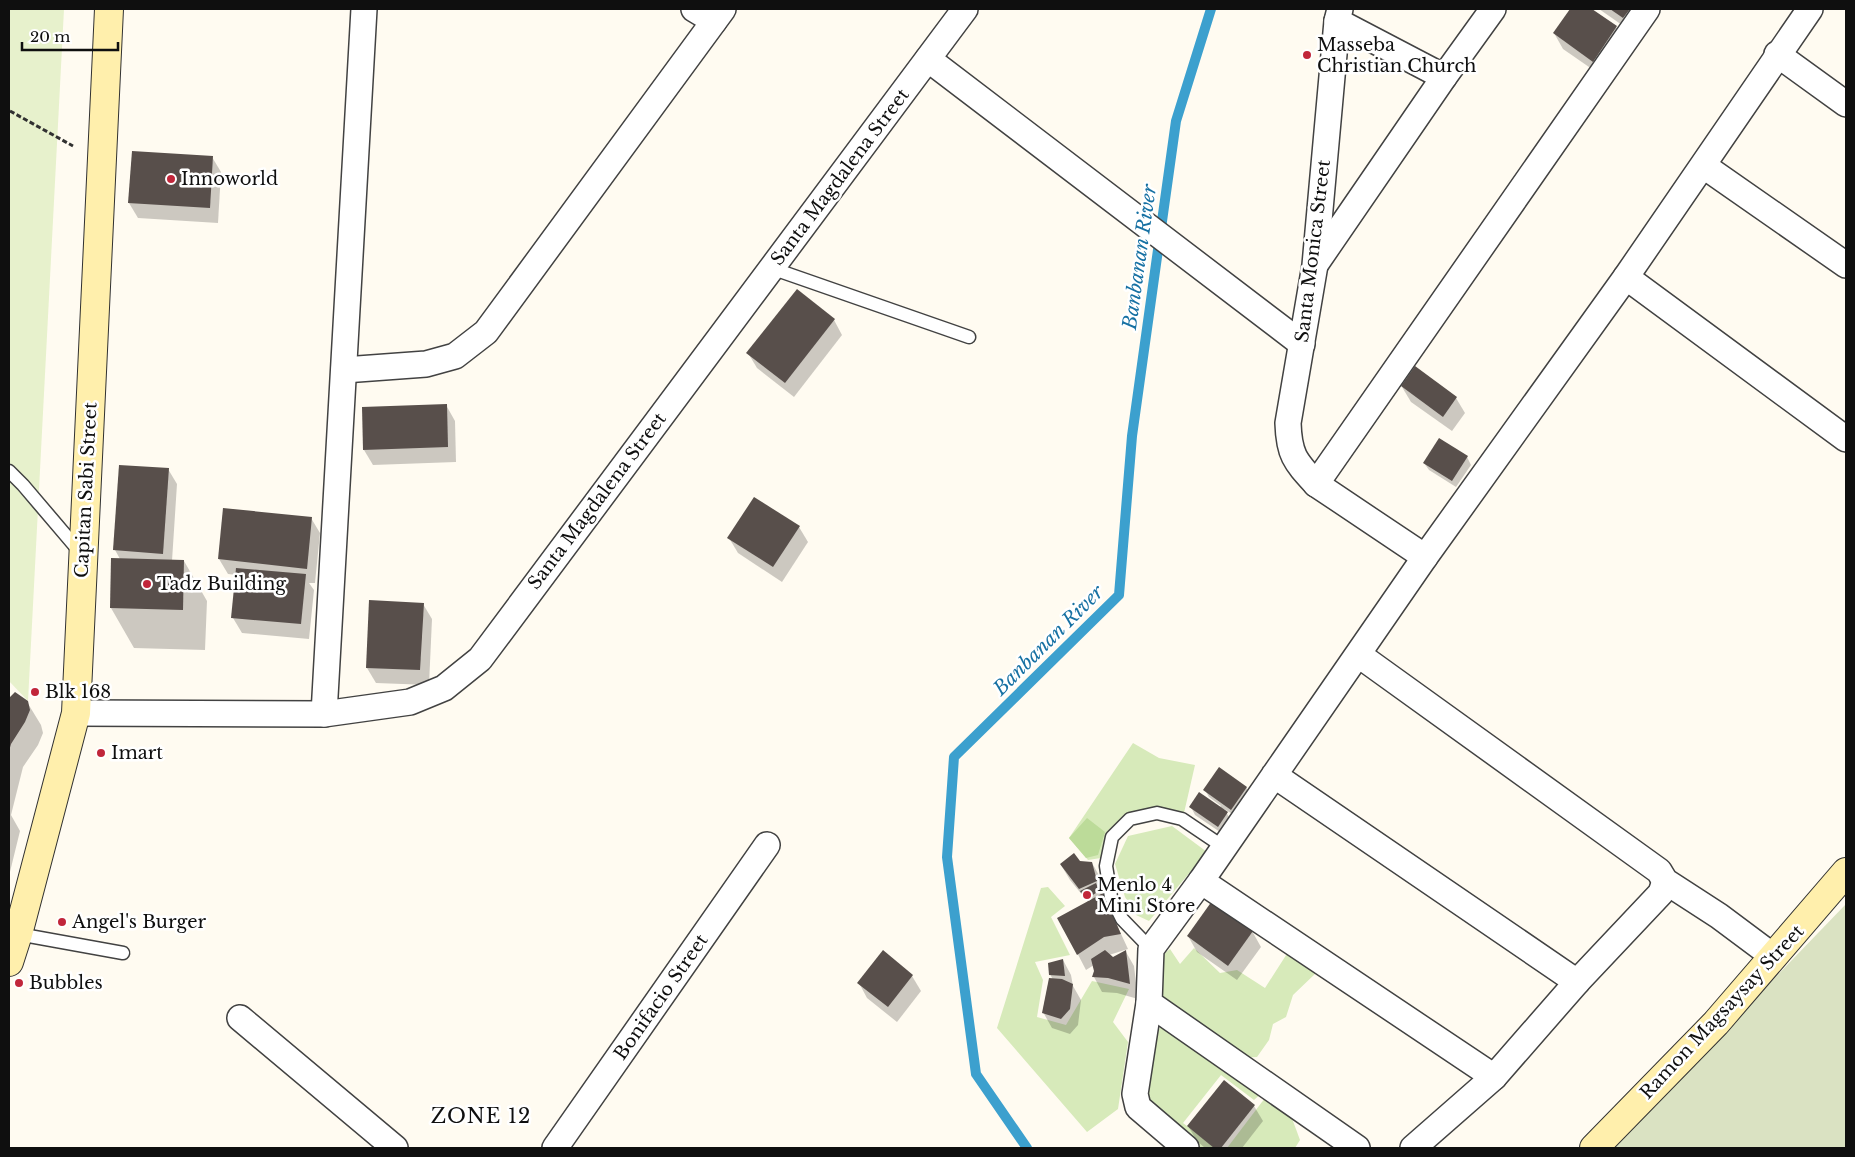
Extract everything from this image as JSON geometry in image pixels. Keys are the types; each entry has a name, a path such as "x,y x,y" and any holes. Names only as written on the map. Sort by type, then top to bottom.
{"street":[{"name":"Capitan Sabi Street","path":"9,962 76,713 109,9"},
{"path":"324,714 364,9"},
{"name":"Santa Magdalena Street","path":"76,713 324,714 410,702 444,688 480,659 965,9"},
{"path":"1315,265 1493,9"},
{"path":"1316,484 1647,9"},
{"path":"1186,1148 1138,1106 1135,1094 1149,1003 1152,949 1225,848 1425,557 1704,166 1810,9"},
{"path":"344,370 426,364 455,356 486,332 710,13"},
{"path":"1338,15 1444,77"},
{"name":"Santa Monica Street","path":"1338,15 1315,265 1288,423 1289,443 1295,461 1316,484 1425,557"},
{"path":"1778,54 1846,104"},
{"path":"928,59 1302,344"},
{"path":"1704,166 1846,265"},
{"path":"1626,277 1846,438"},
{"path":"1359,655 1659,871 1665,881 1719,916 1774,957"},
{"path":"1274,775 1577,982"},
{"name":"Bonifacio Street","path":"555,1148 767,845"},
{"name":"Ramon Magsaysay Street","path":"1594,1148 1716,1023 1846,872"},
{"path":"1201,881 1494,1077"},
{"path":"1413,1148 1494,1077 1577,982 1660,893 1665,881"},
{"path":"1149,1003 1357,1148"},
{"path":"240,1018 395,1148"}],"lane":[{"path":"772,268 969,336"},
{"path":"9,471 83,556"},
{"path":"1152,949 1122,919 1111,897 1106,866 1112,837 1130,819 1157,813 1182,819 1225,848"},
{"path":"18,934 123,954"}],"path":[{"path":"10,111 102,162"}],"green space":[{"path":"9,9 64,9 28,701 9,681"},
{"path":"1133,743 1159,758 1195,765 1184,813 1153,807 1125,815 1108,831 1101,858 1088,860 1069,838"},
{"path":"1087,818 1105,832 1098,855 1086,858 1069,838"},
{"path":"1172,826 1207,852 1149,921 1136,915 1125,897 1115,864 1128,836"},
{"path":"1048,887 1065,906 1051,917 1070,955 1035,962 1043,980 1037,1017 1066,1025 1092,981 1129,989 1113,1022 1128,1042 1118,1109 1087,1132 997,1028 1041,888"},
{"path":"1846,904 1846,1148 1611,1148"},
{"path":"1194,948 1220,973 1237,970 1265,988 1290,949 1316,973 1293,995 1286,1017 1273,1024 1269,1040 1257,1057 1238,1058 1197,1031 1173,1003 1154,1000 1157,960 1170,949 1180,964"},
{"path":"1165,1023 1264,1091 1254,1100 1221,1075 1183,1123 1216,1148 1193,1148 1142,1104 1152,1036"},
{"path":"1265,1098 1290,1113 1300,1140 1295,1148 1227,1148"}],"building":[{"path":"1570,9 1592,9 1617,26 1593,62 1553,33"},
{"path":"1610,9 1630,9 1623,18"},
{"name":"Innoworld","path":"132,151 213,156 210,208 128,203"},
{"path":"797,289 835,319 785,383 746,353"},
{"path":"1415,366 1457,397 1443,417 1401,386"},
{"path":"447,404 448,447 363,450 362,407"},
{"path":"1439,438 1468,456 1452,481 1423,463"},
{"path":"119,465 169,468 163,554 113,550"},
{"path":"754,497 800,526 773,567 727,538"},
{"path":"223,508 312,517 307,569 218,559"},
{"name":"Tadz Building","path":"111,558 184,560 183,610 110,608"},
{"path":"236,568 306,574 301,624 231,618"},
{"path":"369,600 424,603 420,670 366,668"},
{"path":"15,692 28,701 30,710 9,751 9,698"},
{"path":"1219,767 1247,787 1231,810 1203,790"},
{"path":"1199,792 1228,812 1218,827 1189,807"},
{"path":"1074,853 1080,861 1092,862 1097,881 1079,889 1060,864"},
{"name":"Menlo 4 Mini Store","path":"1096,883 1099,891 1085,900 1080,891"},
{"path":"1103,893 1121,934 1104,937 1077,955 1057,918"},
{"path":"1212,901 1253,931 1228,966 1187,936"},
{"path":"883,950 913,975 888,1007 857,983"},
{"path":"1105,950 1113,957 1126,950 1130,984 1108,978 1092,977 1094,971 1091,959"},
{"path":"1063,959 1065,976 1049,975 1048,963"},
{"path":"1049,978 1062,979 1073,984 1070,1009 1061,1019 1042,1013"},
{"path":"1224,1080 1255,1105 1221,1148 1214,1148 1187,1126"}],"waterway":[{"name":"Banbanan River","path":"1027,1148 976,1074 947,857 954,757 1119,595 1132,436 1176,121 1211,9"}],"place":[{"name":"Masseba Christian Church","path":"1307,55"},
{"name":"Innoworld","path":"171,179"},
{"name":"Tadz Building","path":"147,584"},
{"name":"Blk 168","path":"35,692"},
{"name":"Imart","path":"101,753"},
{"name":"Menlo 4 Mini Store","path":"1087,895"},
{"name":"Angel's Burger","path":"62,922"},
{"name":"Bubbles","path":"19,983"}],"district":[{"name":"ZONE 12","path":"481,1116"}]}
